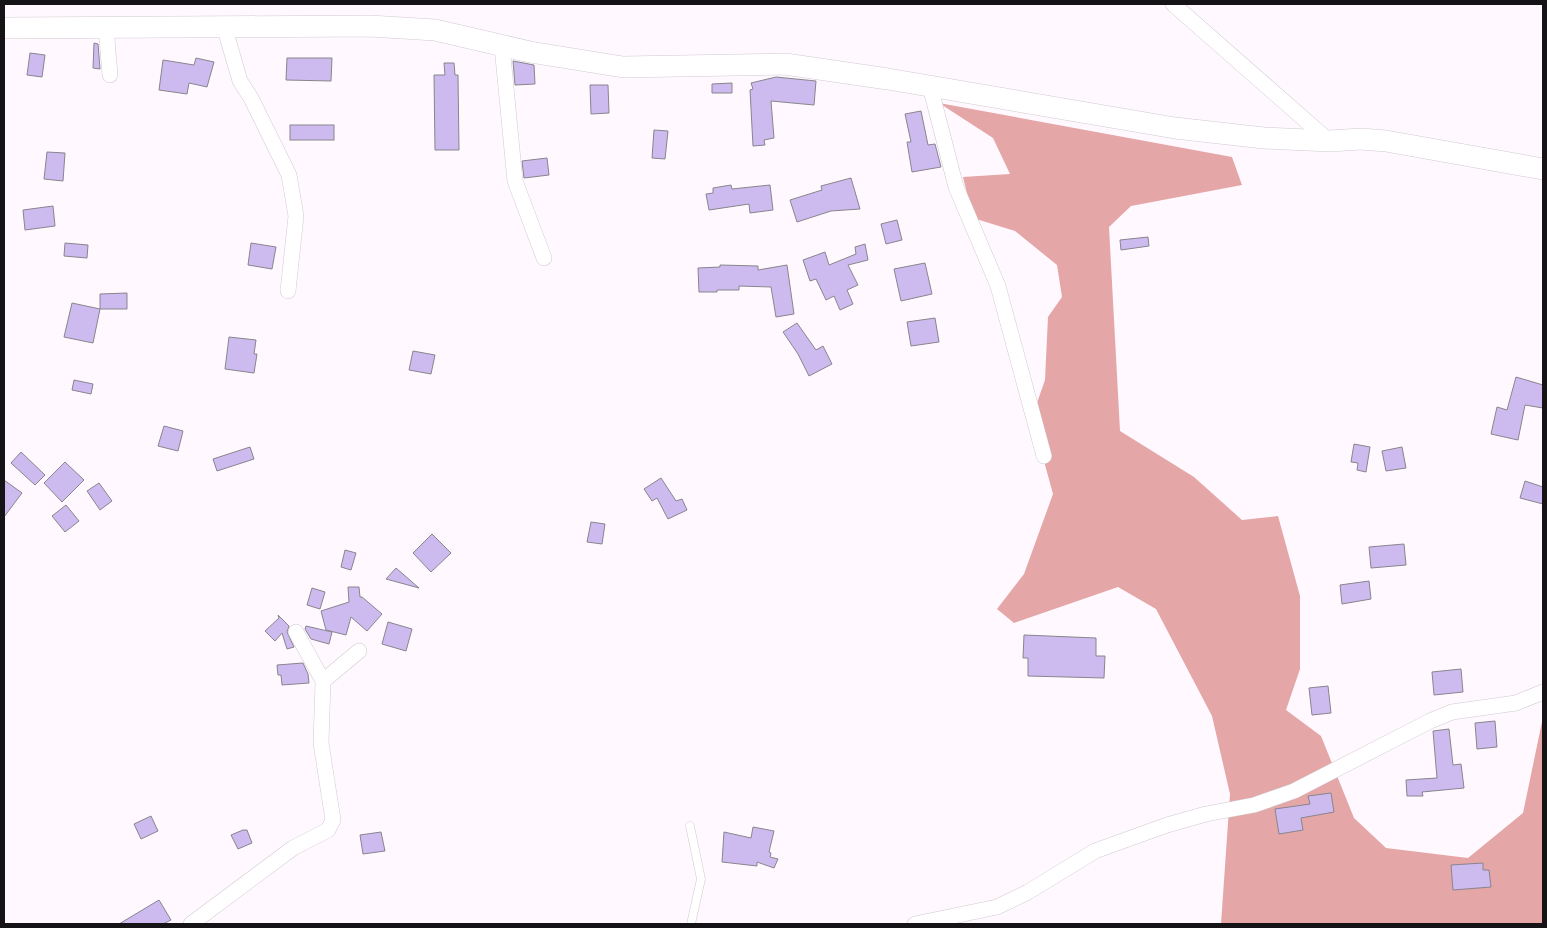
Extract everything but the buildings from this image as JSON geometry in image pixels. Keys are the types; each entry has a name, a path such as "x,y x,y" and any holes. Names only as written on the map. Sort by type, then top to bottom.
{"street":[{"path":"1173,4 1329,141"},
{"path":"224,26 240,80 251,98 289,175 296,216 288,291"},
{"path":"4,28 370,26 435,30 502,46 623,67 785,64 930,86 1175,128 1264,138 1386,141 1543,169"},
{"path":"106,27 110,75"},
{"path":"502,46 515,181 544,258"},
{"path":"930,86 956,186 998,286 1044,456"},
{"path":"191,924 293,848 328,830 333,820 321,743 324,681 296,632"},
{"path":"324,681 359,651"},
{"path":"915,924 998,907 1028,892 1095,851 1167,825 1206,814 1254,806 1294,791 1430,721 1452,712 1516,703 1543,692"}],"lane":[{"path":"690,826 701,880 691,924"}],"shaded area":[{"path":"939,103 1232,157 1242,185 1131,206 1109,227 1120,431 1194,477 1242,520 1278,516 1300,596 1300,669 1286,710 1321,736 1354,818 1386,848 1468,858 1523,813 1543,717 1543,924 1221,924 1230,794 1212,716 1156,609 1118,587 1014,623 997,609 1024,574 1053,494 1032,417 1045,380 1048,317 1062,297 1057,265 1015,231 973,218 963,177 1010,174 993,138"}]}
